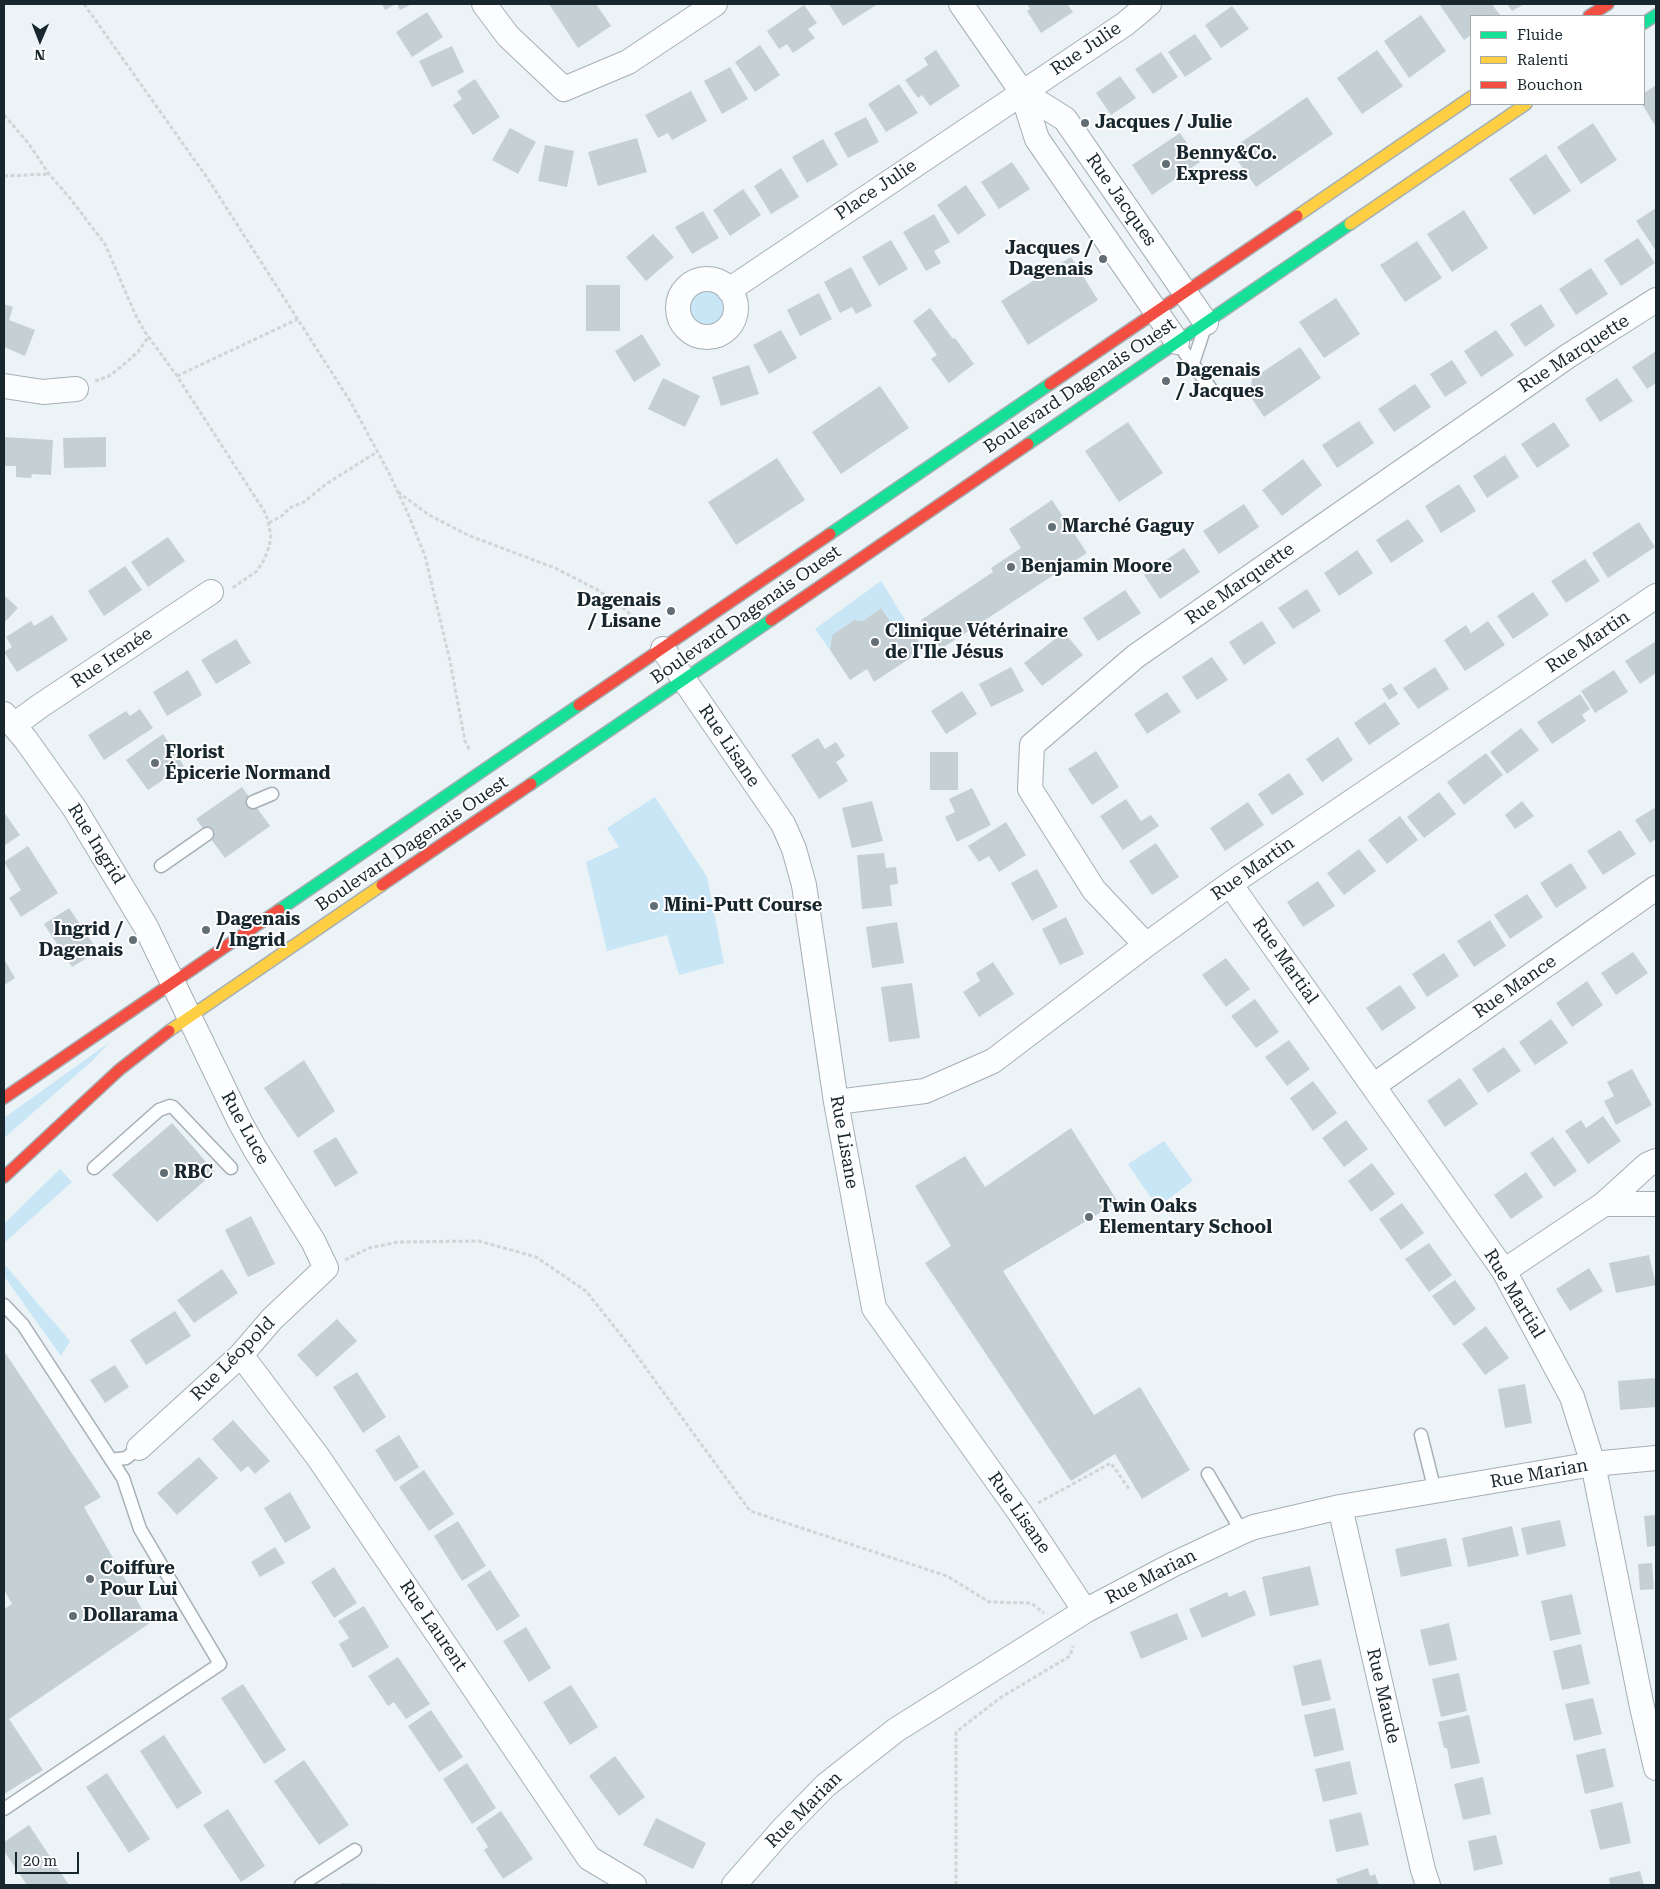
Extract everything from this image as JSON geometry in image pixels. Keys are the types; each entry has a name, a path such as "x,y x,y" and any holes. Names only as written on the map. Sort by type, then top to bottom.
{"main road":[{"path":"1592,15 1608,4"},
{"path":"1645,22 1656,15"},
{"name":"Boulevard Dagenais Ouest","path":"4,1098 1470,98"},
{"name":"Boulevard Dagenais Ouest","path":"4,1177 131,1060 190,1017 1525,105"}],"street":[{"path":"484,4 508,36 564,88 628,62 715,4"},
{"name":"Rue Jacques","path":"961,4 1022,92 1037,139 1177,342"},
{"name":"Rue Julie","path":"1022,92 1125,24 1149,4"},
{"name":"Rue Jacques","path":"1022,92 1066,119 1206,323"},
{"name":"Place Julie","path":"729,290 1022,92"},
{"name":"Rue Marquette","path":"1146,945 1094,890 1030,789 1032,745 1136,656 1568,356 1656,300"},
{"path":"4,386 43,392 76,389"},
{"name":"Rue Irenée","path":"9,720 40,706 211,592"},
{"name":"Rue Martin","path":"836,1102 925,1091 993,1061 1230,884 1656,596"},
{"name":"Rue Lisane","path":"663,649 783,824 794,849 804,885 836,1102 874,1308 1020,1513 1085,1611"},
{"name":"Rue Ingrid","path":"9,720 49,771 98,846 146,927 174,982"},
{"name":"Rue Martial","path":"1230,884 1504,1271 1572,1397 1592,1464 1649,1706 1656,1768"},
{"name":"Rue Mance","path":"1373,1086 1656,888"},
{"name":"Rue Luce","path":"174,982 244,1129 309,1234 326,1268"},
{"path":"1504,1271 1604,1204 1647,1165 1656,1161"},
{"path":"1604,1204 1656,1204"},
{"name":"Rue Léopold","path":"139,1448 241,1356 272,1319 326,1268"},
{"name":"Rue Laurent","path":"241,1356 318,1457 589,1858 634,1885"},
{"name":"Rue Marian","path":"734,1885 782,1830 826,1785 896,1730 1085,1611 1174,1564 1242,1532 1254,1527 1340,1507 1592,1464 1656,1458"},
{"name":"Rue Maude","path":"1340,1507 1428,1885"}],"lane":[{"path":"1193,363 1206,323"},
{"path":"1177,342 1211,389"},
{"path":"253,802 272,794"},
{"path":"161,866 207,834"},
{"path":"94,1168 159,1110 170,1106 231,1168"},
{"path":"4,1305 23,1325 123,1478 140,1529 220,1664 4,1809"},
{"path":"1421,1435 1434,1491"},
{"path":"111,1460 126,1458 139,1448"},
{"path":"1208,1474 1242,1532"},
{"path":"301,1885 355,1850"}],"path":[{"path":"84,4 208,179 350,401 378,452 418,537 431,576 465,741 469,750"},
{"path":"4,116 30,144 50,174 105,244 145,332 177,376 266,514 270,524 271,535 269,548 264,560 256,571 224,593 211,592"},
{"path":"4,176 50,174"},
{"path":"177,376 298,319"},
{"path":"76,389 109,376 138,352 149,336"},
{"path":"270,524 289,508 304,502 326,484 378,452"},
{"path":"398,492 429,515 470,536 555,568 596,589 618,604 646,628"},
{"path":"326,1268 369,1248 398,1242 479,1241 536,1257 586,1291 632,1349 750,1511 948,1576 989,1602 1031,1603 1062,1626 1077,1631 1070,1656 1000,1698 956,1732 956,1885"},
{"path":"1020,1513 1111,1463 1128,1489"}],"shaded area":[{"path":"707,279 723,284 731,292 736,308 731,324 723,332 707,337 691,332 683,324 678,308 683,292 691,284"},
{"path":"881,581 909,626 899,634 881,608 863,621 854,620 832,635 830,650 815,629"},
{"name":"Mini-Putt Course","path":"655,797 707,877 724,963 679,975 667,935 607,951 586,862 619,847 607,828"},
{"path":"110,1042 92,1061 4,1138 4,1118"},
{"path":"1164,1141 1193,1181 1157,1207 1128,1164"},
{"path":"60,1169 72,1182 4,1243 4,1224"},
{"path":"4,1264 70,1341 61,1356 4,1276"}],"building":[{"path":"382,4 396,4 385,10"},
{"path":"397,4 412,4 400,10"},
{"path":"549,4 596,4 611,26 578,48"},
{"path":"829,4 878,4 843,26"},
{"path":"1027,4 1067,4 1073,12 1041,33 1027,11 1030,9"},
{"path":"1439,4 1492,4 1500,15 1470,15 1470,36 1464,40"},
{"path":"1507,4 1524,4 1512,11"},
{"path":"804,5 817,23 808,29 815,38 793,53 787,44 779,49 767,31"},
{"path":"1232,6 1249,29 1221,48 1205,25"},
{"path":"427,12 443,37 412,57 396,32"},
{"path":"1421,15 1446,51 1409,78 1384,41"},
{"path":"1195,34 1212,59 1185,77 1168,52"},
{"path":"760,45 780,75 755,92 735,62"},
{"path":"452,46 464,72 432,87 419,61"},
{"path":"936,50 960,86 930,106 922,95 918,98 905,80 928,65 924,58"},
{"path":"1377,50 1403,86 1362,114 1337,78"},
{"path":"1161,52 1178,77 1153,94 1135,69"},
{"path":"730,67 748,99 722,114 704,81"},
{"path":"1120,76 1136,98 1111,115 1096,93"},
{"path":"475,79 500,117 473,135 453,105 462,99 457,91"},
{"path":"899,84 918,113 886,132 868,104"},
{"path":"1656,85 1656,127 1643,105 1645,105 1645,92"},
{"path":"691,91 707,121 672,140 668,133 658,138 645,115"},
{"path":"1307,97 1333,134 1256,187 1230,150"},
{"path":"866,117 879,142 848,158 834,133"},
{"path":"1593,123 1617,160 1581,184 1557,147"},
{"path":"510,128 536,142 518,174 492,160"},
{"name":"Benny&Co. Express","path":"1180,133 1200,162 1152,195 1132,165"},
{"path":"637,138 647,172 598,186 588,152"},
{"path":"823,139 838,165 807,183 792,157"},
{"path":"545,145 574,151 567,187 538,181"},
{"path":"1546,154 1571,191 1534,215 1509,179"},
{"path":"1012,162 1030,189 999,209 981,182"},
{"path":"781,168 799,197 771,214 754,186"},
{"path":"966,185 986,215 958,235 937,205"},
{"path":"743,189 761,215 730,236 713,210"},
{"path":"1656,208 1656,251 1636,221"},
{"path":"1464,210 1488,248 1452,272 1427,234"},
{"path":"703,211 719,238 692,254 675,227"},
{"path":"934,214 950,242 934,251 941,263 926,271 903,232"},
{"path":"653,234 674,257 646,281 626,257"},
{"path":"1638,238 1655,263 1621,286 1604,260"},
{"path":"891,240 908,269 879,286 862,257"},
{"path":"1417,241 1442,278 1405,302 1380,265"},
{"path":"1071,257 1098,300 1028,345 1001,301"},
{"path":"851,267 872,306 856,314 852,307 840,313 824,282"},
{"path":"1591,268 1608,294 1576,315 1559,289"},
{"path":"586,285 620,285 620,331 586,331"},
{"path":"819,293 832,319 800,336 787,310"},
{"path":"1336,298 1360,334 1324,358 1299,322"},
{"path":"4,304 13,307 9,320 35,330 25,356 4,347"},
{"path":"1541,304 1555,326 1525,347 1510,324"},
{"path":"930,308 974,364 949,383 931,359 937,355 913,321"},
{"path":"781,330 797,358 769,374 753,345"},
{"path":"1496,330 1514,355 1481,377 1464,351"},
{"path":"642,334 661,365 634,382 615,351"},
{"path":"1300,347 1321,378 1264,417 1250,396 1252,379"},
{"path":"1656,351 1656,383 1647,389 1632,367"},
{"path":"1452,360 1467,383 1445,397 1430,374"},
{"path":"749,365 759,394 721,406 712,377"},
{"path":"663,378 700,396 685,427 648,409"},
{"path":"1617,378 1633,401 1600,422 1585,399"},
{"path":"1415,384 1431,407 1394,432 1378,409"},
{"path":"880,386 909,428 841,474 812,432"},
{"path":"1359,421 1374,443 1337,468 1322,445"},
{"path":"1128,422 1163,473 1119,502 1085,451"},
{"path":"1554,422 1570,446 1537,468 1521,444"},
{"path":"4,437 53,440 51,475 32,474 31,478 16,477 16,466 4,466"},
{"path":"106,437 106,467 64,468 63,438"},
{"path":"1505,455 1519,477 1487,498 1473,476"},
{"path":"777,458 805,500 736,545 708,502"},
{"path":"1303,459 1322,485 1282,516 1262,490"},
{"path":"1459,484 1476,511 1441,533 1425,506"},
{"path":"1052,500 1087,553 941,649 921,620 993,572 991,568 1021,548 1009,529"},
{"path":"1244,504 1259,527 1219,554 1203,531"},
{"path":"1408,519 1424,541 1391,563 1376,540"},
{"path":"1639,522 1655,547 1608,578 1592,553"},
{"path":"168,537 185,561 148,587 131,562"},
{"path":"1184,548 1200,572 1160,599 1144,575"},
{"path":"1357,550 1373,573 1339,596 1324,573"},
{"path":"1585,559 1600,581 1566,603 1551,581"},
{"path":"125,566 142,590 104,616 88,591"},
{"path":"1307,589 1321,611 1293,629 1278,608"},
{"path":"1125,590 1141,613 1098,641 1083,618"},
{"path":"1533,592 1549,615 1513,639 1497,616"},
{"path":"4,595 18,608 4,623"},
{"name":"Clinique Vétérinaire de I'Ile Jésus","path":"881,608 899,634 909,626 924,649 874,682 867,669 850,680 830,650 832,635 854,620 863,621"},
{"path":"52,615 68,640 17,672 4,652 12,647 6,637 31,621 34,626"},
{"path":"1262,621 1276,643 1244,665 1229,642"},
{"path":"1488,621 1505,645 1465,671 1444,640 1466,625 1471,633"},
{"path":"1064,632 1083,655 1042,686 1024,663"},
{"path":"236,639 251,663 216,684 201,660"},
{"path":"1656,641 1656,673 1640,684 1625,661"},
{"path":"1212,657 1228,680 1197,700 1182,677"},
{"path":"1011,667 1024,691 991,707 979,684"},
{"path":"1435,667 1449,689 1418,709 1403,688"},
{"path":"188,670 202,695 167,716 153,692"},
{"path":"1614,670 1628,692 1595,713 1581,691"},
{"path":"1391,683 1398,694 1389,700 1382,689"},
{"path":"962,691 977,714 946,734 931,711"},
{"path":"1167,692 1181,712 1147,734 1134,714"},
{"path":"1580,694 1590,709 1582,715 1586,721 1552,744 1537,722"},
{"path":"1385,702 1400,724 1369,745 1354,723"},
{"path":"140,709 153,728 104,760 88,735 126,711 130,716"},
{"path":"1521,728 1539,750 1507,774 1490,752"},
{"name":"Florist Épicerie Normand","path":"163,734 184,766 148,790 126,760"},
{"path":"1338,737 1353,760 1322,782 1306,759"},
{"path":"818,738 825,749 836,742 845,756 836,762 848,781 819,799 791,755"},
{"path":"1096,751 1119,787 1092,805 1068,769"},
{"path":"930,752 958,752 958,790 930,790"},
{"path":"1486,753 1503,775 1464,805 1447,782"},
{"path":"1289,773 1304,794 1272,815 1258,794"},
{"path":"242,787 270,826 225,858 196,819"},
{"path":"972,788 991,825 957,842 945,817 955,812 949,799"},
{"path":"1439,792 1456,814 1424,838 1407,817"},
{"path":"1126,799 1141,821 1151,815 1159,826 1123,850 1100,816"},
{"path":"872,801 883,841 852,848 842,808"},
{"path":"1522,801 1534,816 1515,829 1505,815"},
{"path":"1248,802 1264,825 1225,851 1210,828"},
{"path":"1656,807 1656,839 1650,843 1635,820"},
{"path":"4,812 20,835 4,846"},
{"path":"1400,816 1418,840 1387,864 1368,840"},
{"path":"1006,822 1026,855 999,872 989,856 979,862 968,846"},
{"path":"1620,830 1636,854 1603,875 1587,851"},
{"path":"1156,843 1179,877 1152,895 1129,861"},
{"path":"28,846 58,893 21,917 9,898 21,890 4,862"},
{"path":"1359,849 1376,871 1344,895 1327,873"},
{"path":"884,853 886,868 896,867 898,884 890,885 892,906 862,909 857,855"},
{"path":"1571,863 1587,888 1556,908 1540,883"},
{"path":"1037,869 1058,907 1032,921 1011,883"},
{"path":"1318,881 1335,906 1303,927 1287,902"},
{"path":"1527,894 1543,917 1510,939 1494,915"},
{"path":"69,908 98,951 72,967 44,924"},
{"path":"1066,917 1084,954 1060,965 1042,929"},
{"path":"1490,920 1506,946 1474,967 1457,941"},
{"path":"897,922 904,963 872,968 866,927"},
{"path":"1633,952 1648,973 1616,995 1601,973"},
{"path":"1444,953 1459,976 1427,997 1412,974"},
{"path":"1226,958 1250,989 1226,1007 1202,975"},
{"path":"4,959 15,978 4,985"},
{"path":"993,962 1014,994 979,1017 963,992 980,981 976,973"},
{"path":"1587,981 1603,1005 1572,1027 1556,1003"},
{"path":"912,983 920,1038 889,1042 881,987"},
{"path":"1400,985 1416,1008 1382,1031 1366,1008"},
{"path":"1255,999 1279,1032 1256,1048 1231,1016"},
{"path":"1551,1019 1568,1043 1535,1065 1519,1042"},
{"path":"1289,1040 1310,1069 1287,1086 1265,1057"},
{"path":"1504,1047 1521,1071 1488,1093 1472,1069"},
{"path":"304,1060 335,1111 298,1138 264,1088"},
{"path":"1632,1069 1652,1105 1616,1125 1604,1101 1614,1096 1607,1082"},
{"path":"1460,1078 1478,1104 1445,1127 1427,1101"},
{"path":"1313,1081 1337,1113 1313,1131 1290,1098"},
{"path":"1603,1116 1621,1141 1588,1164 1565,1131 1581,1120 1586,1128"},
{"path":"1346,1120 1368,1149 1344,1167 1322,1138"},
{"name":"RBC","path":"172,1123 215,1172 157,1222 112,1175"},
{"path":"1071,1128 1118,1202 1003,1271 1094,1415 1140,1387 1190,1470 1142,1499 1115,1454 1071,1481 925,1263 951,1246 915,1186 965,1156 985,1187"},
{"path":"336,1137 358,1173 335,1187 313,1151"},
{"path":"1553,1137 1577,1171 1554,1187 1530,1153"},
{"path":"1372,1163 1395,1194 1371,1212 1348,1181"},
{"path":"1526,1172 1543,1197 1511,1219 1494,1195"},
{"path":"1402,1203 1424,1233 1401,1250 1379,1219"},
{"path":"251,1216 275,1264 248,1277 225,1230"},
{"path":"1429,1243 1452,1275 1429,1292 1405,1259"},
{"path":"1649,1255 1656,1285 1616,1293 1609,1263"},
{"path":"1589,1268 1603,1291 1570,1311 1556,1289"},
{"path":"222,1269 238,1293 194,1323 177,1300"},
{"path":"1455,1280 1476,1309 1454,1326 1432,1296"},
{"path":"175,1311 191,1336 146,1365 130,1340"},
{"path":"337,1319 357,1341 317,1377 297,1355"},
{"path":"1486,1326 1509,1358 1485,1375 1462,1344"},
{"path":"4,1351 101,1497 84,1507 150,1623 9,1719 43,1770 4,1794 4,1609 12,1604 4,1590"},
{"path":"115,1365 129,1387 105,1403 90,1380"},
{"path":"357,1372 386,1417 363,1433 333,1387"},
{"path":"1656,1378 1656,1407 1620,1410 1618,1381"},
{"path":"1525,1384 1532,1423 1505,1428 1498,1389"},
{"path":"233,1420 270,1461 255,1474 248,1466 241,1472 212,1439"},
{"path":"399,1435 419,1467 395,1482 375,1450"},
{"path":"199,1457 218,1478 177,1515 157,1493"},
{"path":"424,1470 454,1514 429,1531 399,1487"},
{"path":"290,1492 311,1528 285,1543 264,1508"},
{"path":"1656,1515 1656,1546 1647,1547 1644,1516"},
{"path":"1560,1520 1566,1546 1527,1555 1521,1528"},
{"path":"458,1521 486,1566 462,1581 434,1536"},
{"path":"1512,1526 1519,1556 1468,1567 1462,1538"},
{"path":"1446,1538 1452,1566 1401,1577 1395,1549"},
{"path":"275,1547 285,1563 260,1577 251,1562"},
{"path":"1652,1563 1654,1589 1640,1590 1638,1564"},
{"path":"1310,1566 1319,1605 1270,1616 1262,1577"},
{"path":"334,1567 357,1603 334,1618 311,1582"},
{"path":"490,1570 520,1616 497,1631 467,1585"},
{"path":"1245,1590 1256,1615 1202,1638 1189,1609 1227,1592 1229,1597"},
{"path":"1572,1594 1581,1634 1550,1641 1541,1601"},
{"path":"364,1606 389,1647 353,1668 339,1644 349,1638 338,1621"},
{"path":"1177,1613 1188,1639 1141,1659 1130,1632"},
{"path":"1449,1623 1457,1660 1429,1666 1420,1630"},
{"path":"526,1627 551,1668 529,1682 503,1641"},
{"path":"1581,1644 1590,1684 1562,1690 1553,1651"},
{"path":"398,1657 430,1704 406,1719 394,1702 388,1706 368,1676"},
{"path":"1321,1659 1331,1700 1302,1706 1293,1666"},
{"path":"1459,1673 1467,1711 1441,1717 1432,1679"},
{"path":"243,1684 286,1750 264,1764 221,1698"},
{"path":"571,1685 598,1727 570,1745 543,1702"},
{"path":"1593,1698 1602,1734 1574,1741 1565,1704"},
{"path":"1335,1708 1344,1750 1314,1757 1304,1715"},
{"path":"431,1710 463,1757 439,1772 408,1726"},
{"path":"1469,1715 1480,1763 1451,1769 1447,1748 1444,1748 1438,1722"},
{"path":"164,1735 202,1793 177,1809 140,1751"},
{"path":"1605,1748 1614,1787 1585,1794 1576,1755"},
{"path":"615,1756 645,1797 619,1816 589,1776"},
{"path":"304,1760 349,1825 319,1845 274,1781"},
{"path":"1350,1761 1357,1794 1323,1802 1315,1769"},
{"path":"467,1763 496,1808 472,1824 443,1779"},
{"path":"107,1773 150,1839 129,1853 86,1787"},
{"path":"1483,1777 1491,1814 1463,1820 1454,1784"},
{"path":"1622,1802 1631,1843 1600,1850 1590,1810"},
{"path":"228,1809 265,1866 241,1882 203,1825"},
{"path":"501,1811 533,1859 503,1879 484,1850 488,1847 476,1828"},
{"path":"1361,1812 1369,1845 1336,1852 1329,1820"},
{"path":"656,1818 706,1843 693,1869 643,1845"},
{"path":"29,1825 69,1885 27,1885 4,1851 4,1842"},
{"path":"1496,1835 1503,1864 1474,1871 1468,1841"},
{"path":"1368,1868 1370,1876 1375,1874 1379,1885 1338,1885 1336,1879"},
{"path":"1640,1871 1644,1885 1610,1885 1609,1878"},
{"path":"341,1883 390,1884 390,1885 341,1885"}],"traffic: fast":[{"path":"1645,22 1656,15"},
{"path":"1028,444 1350,224"},
{"path":"830,534 1050,384"},
{"path":"531,784 771,620"},
{"path":"279,910 579,705"}],"traffic: slow":[{"path":"1297,216 1470,98"},
{"path":"1350,224 1525,105"},
{"path":"169,1031 382,885"}],"traffic: jam":[{"path":"1591,15 1608,4"},
{"path":"1050,384 1297,216"},
{"path":"771,620 1028,444"},
{"path":"579,705 830,534"},
{"path":"382,885 531,784"},
{"path":"4,1098 279,910"},
{"path":"4,1177 119,1070 169,1031"}],"place":[{"name":"Jacques / Julie","path":"1085,123"},
{"name":"Benny&Co. Express","path":"1166,164"},
{"name":"Jacques / Dagenais","path":"1103,259"},
{"name":"Dagenais / Jacques","path":"1166,381"},
{"name":"Marché Gaguy","path":"1052,527"},
{"name":"Benjamin Moore","path":"1011,567"},
{"name":"Dagenais / Lisane","path":"671,611"},
{"name":"Clinique Vétérinaire de I'Ile Jésus","path":"875,642"},
{"name":"Florist Épicerie Normand","path":"155,763"},
{"name":"Mini-Putt Course","path":"654,906"},
{"name":"Dagenais / Ingrid","path":"206,930"},
{"name":"Ingrid / Dagenais","path":"133,940"},
{"name":"RBC","path":"164,1173"},
{"name":"Twin Oaks Elementary School","path":"1089,1217"},
{"name":"Coiffure Pour Lui","path":"90,1579"},
{"name":"Dollarama","path":"73,1616"}]}
